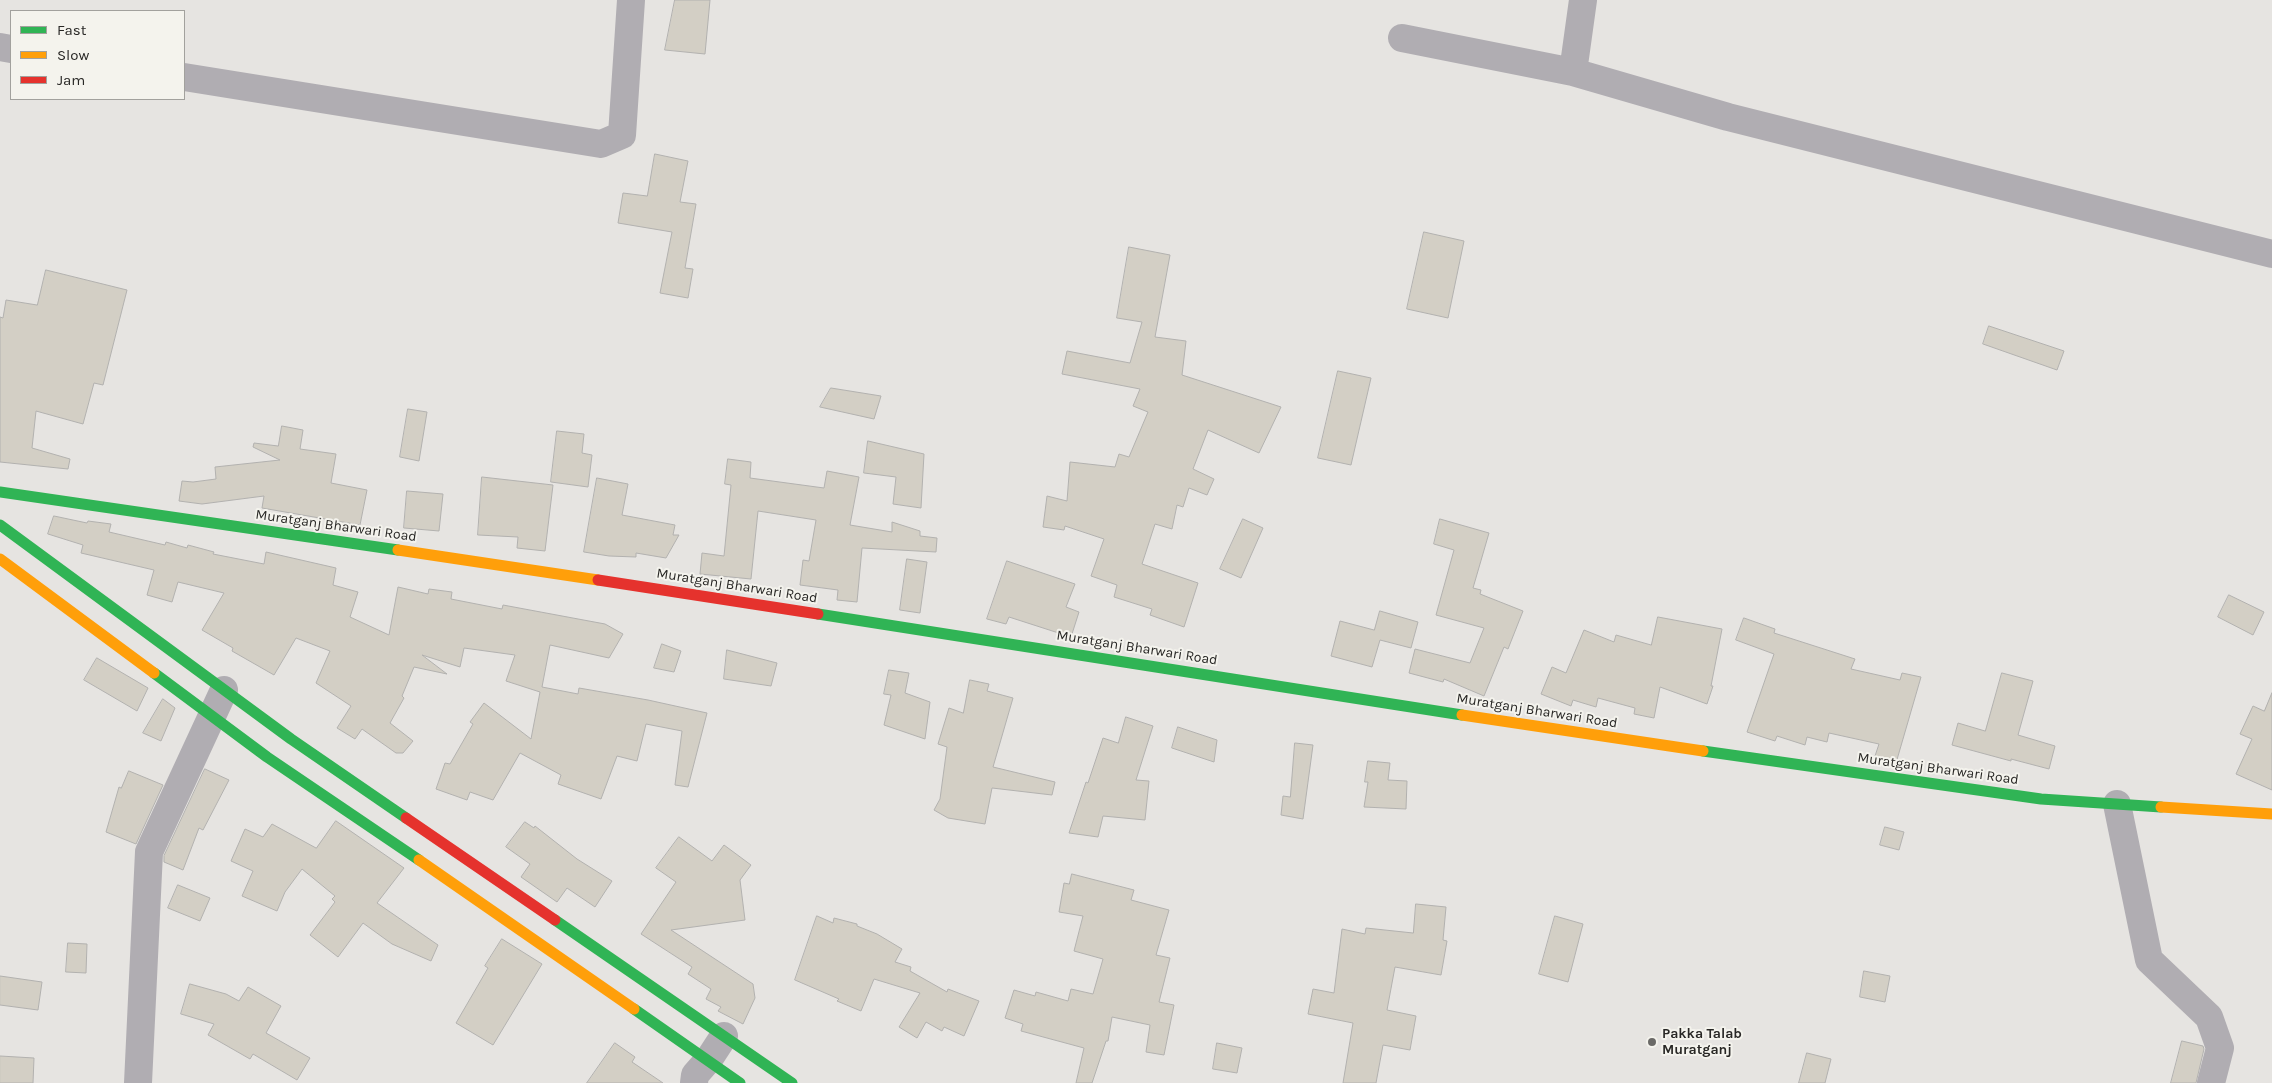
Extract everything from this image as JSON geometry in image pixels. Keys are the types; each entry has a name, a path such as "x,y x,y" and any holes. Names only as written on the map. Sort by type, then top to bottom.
{"main road":[{"name":"Muratganj Bharwari Road","path":"0,492 694,594 1611,738 2041,799 2272,814"},
{"path":"0,525 298,744 792,1083"},
{"path":"0,559 267,757 323,793 542,946 709,1059 740,1083"}],"street":[{"path":"185,77 601,144 622,134 631,0"},
{"path":"1573,72 1583,0"},
{"path":"1402,38 1573,72 1728,117 2272,254"},
{"path":"138,1083 149,852 224,690"},
{"path":"2117,804 2148,960 2209,1018 2220,1048 2210,1083"},
{"path":"694,1083 695,1075 709,1059 724,1036"}],"building":[{"path":"675,0 710,0 705,54 665,50"},
{"path":"655,154 688,161 680,202 696,204 685,268 693,269 688,298 660,293 672,232 618,223 623,193 647,196"},
{"path":"1424,232 1464,241 1448,318 1407,309"},
{"path":"1129,247 1170,255 1155,337 1186,341 1182,375 1281,407 1259,453 1208,430 1193,469 1214,479 1207,495 1189,488 1183,507 1177,505 1172,529 1155,524 1142,564 1198,583 1184,627 1150,615 1152,609 1114,597 1117,585 1091,576 1104,539 1065,526 1064,530 1043,527 1047,496 1067,501 1070,462 1115,467 1119,454 1129,457 1148,412 1133,406 1140,389 1062,374 1067,351 1130,363 1142,322 1117,318"},
{"path":"46,270 127,290 103,385 94,383 83,424 36,411 32,448 70,459 68,469 0,462 0,317 3,318 6,300 37,305"},
{"path":"1989,326 2064,351 2057,370 1983,344"},
{"path":"1338,371 1371,378 1351,465 1318,458"},
{"path":"831,388 881,396 874,419 820,407"},
{"path":"408,409 427,412 419,461 400,457"},
{"path":"282,426 303,430 300,449 336,454 331,483 367,490 360,525 262,508 264,496 202,504 179,501 182,481 193,482 216,479 215,467 280,460 253,447 254,443 278,446"},
{"path":"557,431 584,434 582,453 592,455 588,487 551,482"},
{"path":"868,441 924,454 921,508 893,504 896,477 864,473"},
{"path":"728,459 751,462 750,478 824,488 827,471 859,477 850,525 892,532 892,522 920,531 920,536 937,538 936,552 862,548 857,602 837,600 838,590 800,585 803,560 809,561 816,520 758,511 751,579 700,574 702,553 724,556 731,485 725,484"},
{"path":"482,477 553,485 545,551 517,548 518,537 478,535"},
{"path":"597,478 628,484 622,515 675,525 673,535 679,535 666,558 636,553 636,557 609,556 584,552"},
{"path":"407,491 443,494 439,531 404,528"},
{"path":"54,516 87,523 88,521 111,524 109,532 165,545 166,542 187,548 188,545 214,552 213,554 264,564 266,552 336,568 333,585 358,592 350,617 389,635 398,587 428,594 429,589 452,592 451,599 502,609 503,605 605,624 623,634 609,658 550,645 542,687 578,694 579,688 707,713 688,787 675,785 682,731 646,724 637,761 617,756 601,799 558,784 561,775 520,753 493,800 470,792 467,800 436,789 445,763 450,764 473,724 470,722 484,703 531,739 540,692 506,681 515,655 464,648 460,667 422,655 447,674 414,667 402,696 404,698 390,723 413,741 403,753 396,753 362,729 355,739 337,728 351,706 316,683 330,651 296,638 274,675 232,651 233,648 202,630 224,593 178,582 172,602 147,595 154,570 81,553 83,545 48,534"},
{"path":"1243,519 1263,528 1241,578 1220,569"},
{"path":"1440,519 1489,533 1473,588 1481,590 1480,594 1523,611 1508,649 1504,647 1484,696 1444,679 1443,682 1409,673 1415,649 1470,663 1484,628 1436,615 1454,550 1434,544"},
{"path":"907,559 927,562 920,613 900,610"},
{"path":"1007,561 1075,584 1066,607 1079,612 1071,637 1009,617 1006,624 987,619"},
{"path":"2229,595 2264,612 2253,635 2218,617"},
{"path":"1380,611 1418,622 1411,648 1380,640 1372,667 1331,656 1340,621 1374,630"},
{"path":"1658,617 1722,629 1711,686 1713,686 1707,704 1660,687 1654,718 1634,714 1635,708 1598,698 1596,707 1573,700 1571,706 1541,694 1552,667 1566,673 1584,630 1614,642 1616,635 1651,645"},
{"path":"1744,618 1775,629 1774,633 1855,659 1851,669 1900,680 1902,673 1921,677 1896,763 1875,756 1879,744 1829,733 1827,742 1807,737 1805,745 1777,736 1775,741 1747,732 1774,654 1736,640"},
{"path":"662,644 681,651 674,672 654,668"},
{"path":"727,650 777,663 771,686 724,679"},
{"path":"97,658 148,688 137,711 84,680"},
{"path":"889,670 909,673 905,693 930,702 925,739 884,725 891,695 884,694"},
{"path":"2002,673 2033,681 2018,735 2055,746 2049,769 1952,745 1958,723 1985,731"},
{"path":"970,680 989,684 987,691 1013,698 993,767 1055,782 1052,795 992,788 985,824 948,818 934,810 940,799 947,747 938,744 949,708 963,713"},
{"path":"2272,693 2272,790 2236,774 2252,739 2240,734 2253,706 2264,711"},
{"path":"163,699 175,708 161,741 143,733"},
{"path":"1126,717 1153,726 1136,780 1149,781 1145,820 1103,816 1098,837 1069,833 1103,738 1118,743"},
{"path":"1178,727 1217,740 1214,762 1172,748"},
{"path":"1295,743 1313,745 1303,819 1281,815 1283,796 1290,797"},
{"path":"1368,761 1390,763 1388,780 1407,781 1406,809 1364,807 1368,782 1365,782"},
{"path":"205,769 229,780 203,830 199,828 183,870 164,862 164,856"},
{"path":"129,771 163,785 136,844 106,832 119,787 121,788"},
{"path":"336,821 404,868 377,903 438,945 431,961 392,944 363,923 338,957 310,935 335,902 332,899 335,896 302,869 285,892 277,911 242,896 253,871 231,861 245,829 263,837 272,824 316,848"},
{"path":"525,822 534,828 535,826 577,859 612,881 595,907 567,888 557,902 521,877 530,864 506,847"},
{"path":"1885,827 1904,832 1899,850 1880,845"},
{"path":"679,837 712,861 724,845 751,865 740,880 745,920 671,930 753,984 755,998 743,1024 718,1011 721,1007 706,999 711,989 688,974 692,967 641,934 676,882 656,868"},
{"path":"1072,874 1134,890 1131,900 1169,910 1156,955 1170,958 1159,1002 1174,1005 1164,1055 1146,1052 1150,1025 1112,1017 1108,1041 1106,1041 1092,1083 1076,1083 1084,1048 1021,1031 1023,1024 1005,1018 1014,990 1035,996 1036,992 1068,1001 1071,989 1093,994 1103,959 1074,951 1083,916 1059,912 1064,883 1069,884"},
{"path":"178,885 210,898 200,921 168,908"},
{"path":"1416,904 1446,907 1443,940 1447,941 1441,975 1395,967 1387,1010 1416,1016 1410,1050 1383,1045 1376,1083 1343,1083 1353,1023 1308,1014 1313,989 1334,993 1342,929 1365,934 1366,928 1413,933"},
{"path":"817,916 833,923 834,918 857,924 857,926 877,934 902,949 895,962 911,967 910,971 947,992 948,989 979,1001 964,1036 944,1027 942,1031 926,1022 917,1038 899,1027 920,993 874,979 861,1011 837,1001 839,999 795,980"},
{"path":"1555,916 1583,924 1568,982 1539,974"},
{"path":"502,939 542,964 493,1045 456,1023 488,968 485,966"},
{"path":"68,943 87,944 86,973 66,972"},
{"path":"1864,971 1890,976 1885,1002 1860,997"},
{"path":"0,976 42,982 38,1010 0,1005"},
{"path":"190,984 226,994 239,1001 248,987 281,1006 266,1033 310,1058 297,1080 253,1054 250,1059 208,1035 214,1024 181,1014"},
{"path":"2182,1041 2203,1046 2204,1049 2196,1083 2171,1083"},
{"path":"615,1043 635,1057 632,1062 663,1083 587,1083"},
{"path":"1217,1043 1242,1048 1237,1073 1213,1069"},
{"path":"1807,1053 1831,1059 1825,1083 1799,1083"},
{"path":"0,1056 34,1058 33,1083 0,1083"}],"traffic: fast":[{"path":"0,492 398,550"},
{"path":"0,525 291,739 406,818"},
{"path":"818,614 1462,715"},
{"path":"154,673 267,757 419,860"},
{"path":"1703,751 2041,799 2161,807"},
{"path":"555,920 792,1083"},
{"path":"634,1009 740,1083"}],"traffic: slow":[{"path":"398,550 598,580"},
{"path":"0,559 154,673"},
{"path":"1462,715 1703,751"},
{"path":"2161,807 2272,814"},
{"path":"419,860 634,1009"}],"traffic: jam":[{"path":"598,580 818,614"},
{"path":"406,818 555,920"}],"place":[{"name":"Pakka Talab Muratganj","path":"1652,1042"}]}
